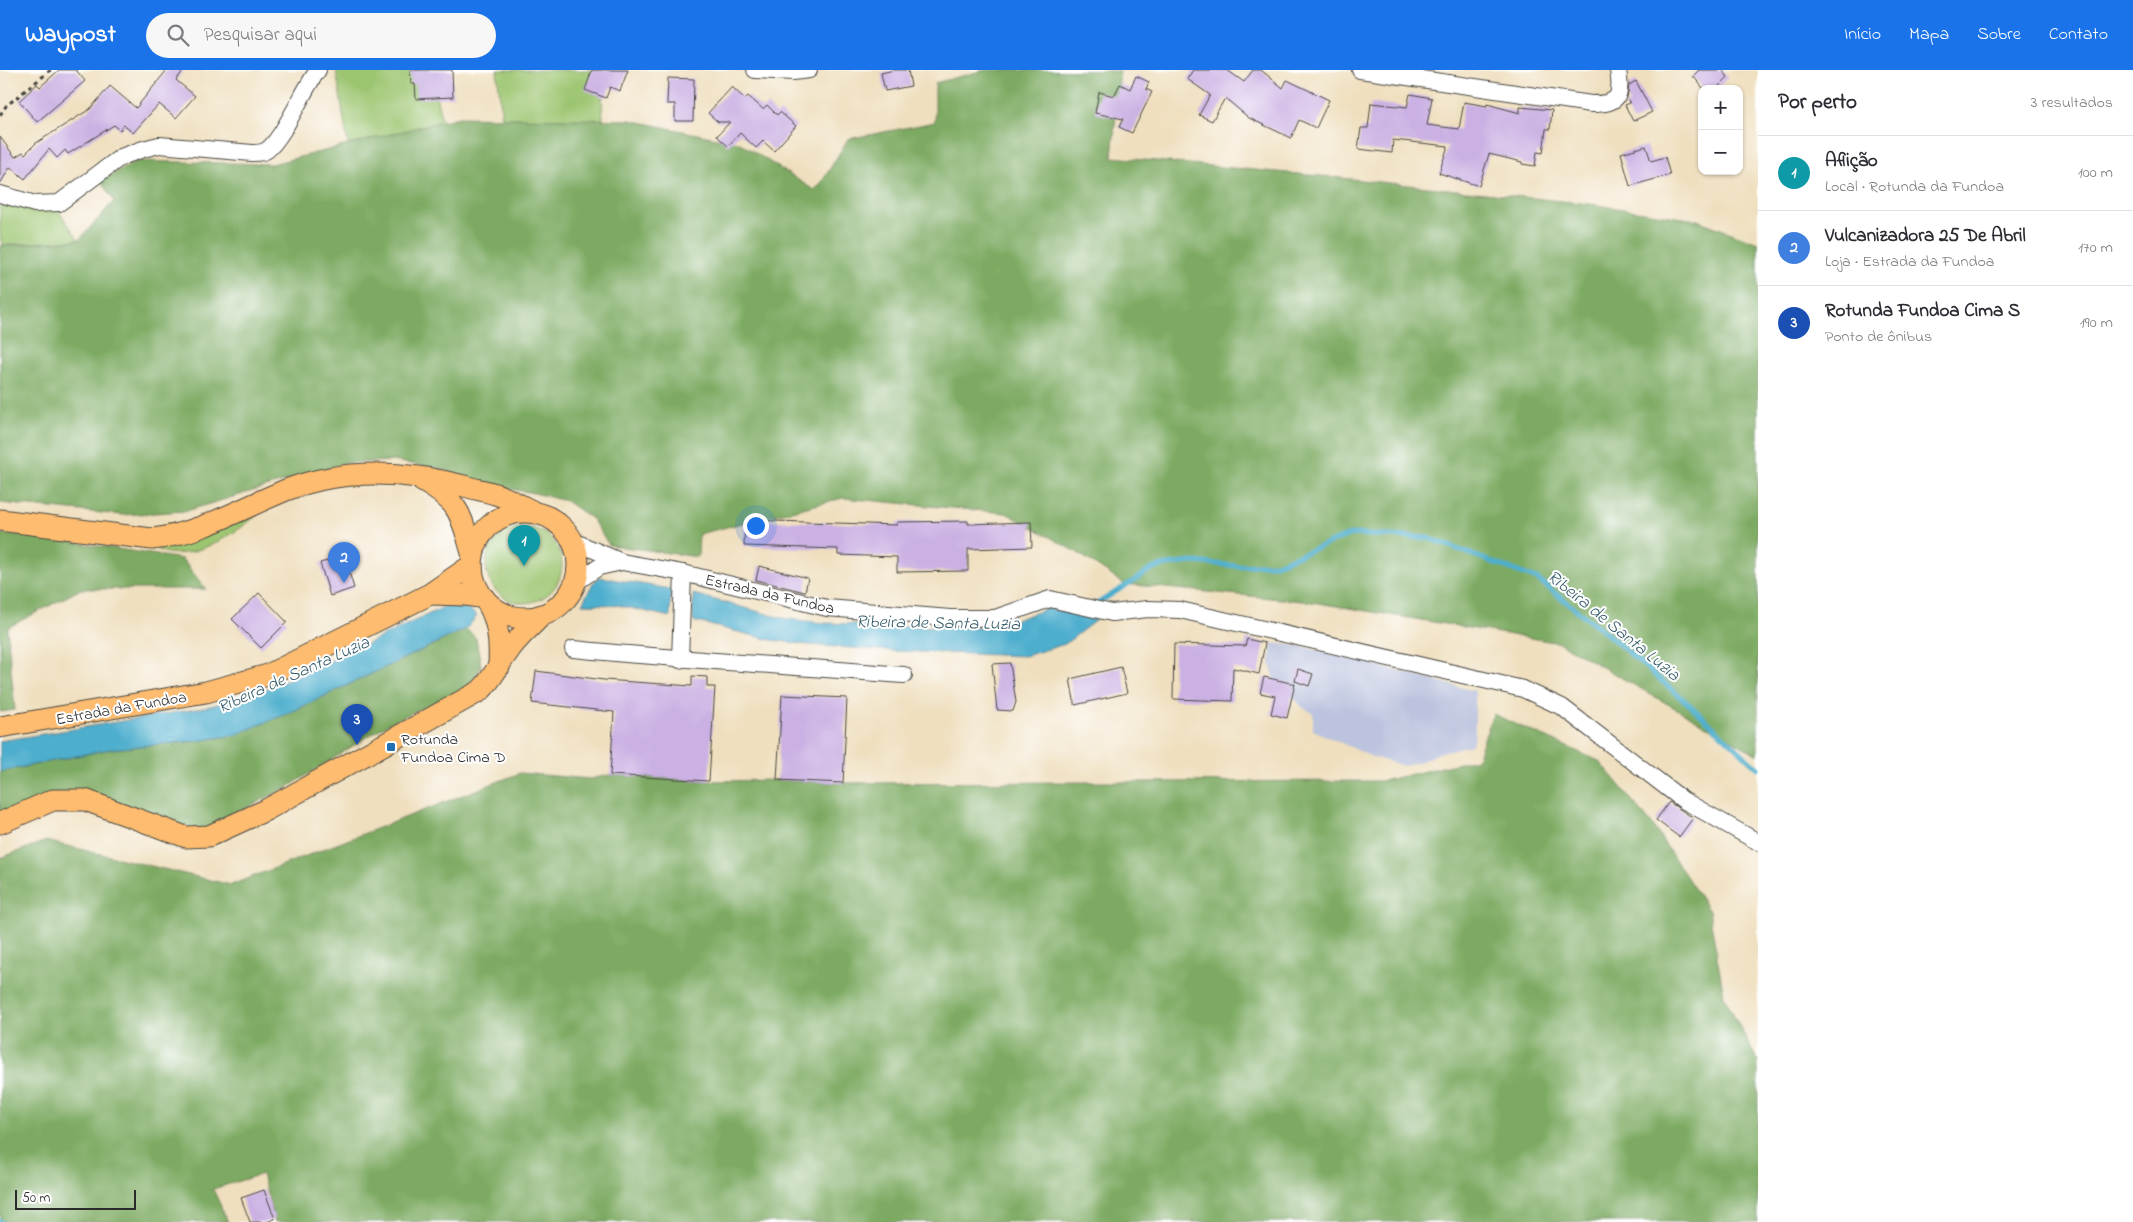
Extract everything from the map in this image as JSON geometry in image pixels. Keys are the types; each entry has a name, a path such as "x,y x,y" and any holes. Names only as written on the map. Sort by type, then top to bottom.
{"main road":[{"path":"0,520 152,539 190,532 288,489 339,476 376,473 410,475 443,480 501,496 532,512 556,521 573,541 577,551 577,577 562,603 541,616 519,638 493,677 480,690 266,810 209,836 186,837 86,800 53,800 0,823"},
{"path":"410,475 444,493 452,501 459,513 472,560 474,579 489,604 499,641 499,667"},
{"path":"472,560 480,537 493,522 511,513 532,512"},
{"name":"Estrada da Fundoa","path":"0,727 206,692 268,675 430,594 472,560"},
{"name":"Estrada da Fundoa","path":"430,594 465,595 489,604"},
{"path":"489,604 519,618 541,616"}],"street":[{"path":"0,194 35,204 59,204 121,157 159,145 252,154 265,151 275,142 306,86 318,70"},
{"path":"755,70 793,72 809,70"},
{"path":"1360,70 1426,75 1591,104 1607,104 1617,97 1620,86 1618,70"},
{"path":"573,541 622,562"},
{"path":"577,577 599,567 622,562"},
{"name":"Estrada da Fundoa","path":"622,562 683,573 808,604 870,613 950,618 995,618 1050,599 1062,600 1112,613 1148,609 1180,610 1523,689 1562,707 1683,800 1758,842"},
{"path":"680,660 683,573"},
{"path":"573,649 680,660 753,663 904,675"}],"path":[{"path":"0,115 6,106 50,70"}],"shaded area":[{"path":"1272,643 1301,646 1475,691 1475,735 1472,745 1441,752 1404,766 1372,757 1313,730 1313,713 1302,707 1289,692 1276,687 1270,663"}],"green space":[{"path":"336,70 430,70 442,121 348,145"},
{"path":"497,70 601,70 603,120 502,118"},
{"path":"985,70 1120,71 1112,157 1332,177 1590,204 1697,220 1758,243 1758,755 1560,643 1312,602 1124,584 1075,551 1006,513 843,498 699,534 698,557 609,545 592,519 566,501 534,493 486,485 441,469 393,461 346,463 186,511 122,515 0,503 0,246 79,240 114,201 100,180 137,161 272,164 459,117 630,120 740,143 814,190 820,185 848,139 935,122 935,83"},
{"path":"0,204 57,209 79,240 2,245 0,236"},
{"path":"259,513 225,538 211,545 182,553 169,553 157,549 197,539"},
{"path":"524,527 538,530 551,538 559,551 562,565 559,579 551,592 538,600 524,603 510,600 497,592 489,579 486,565 489,551 497,538 510,530"},
{"path":"0,534 35,536 182,559 206,589 81,589 7,628 15,710 0,712"},
{"path":"466,629 476,638 481,666 473,684 386,725 288,787 197,833 87,792 0,814 0,772 110,749 197,741 235,735 289,713"},
{"path":"1493,714 1599,761 1651,823 1709,911 1724,996 1758,1062 1758,1222 275,1222 262,1174 213,1189 228,1222 0,1222 0,858 46,841 231,885 520,773 590,779 610,775 709,781 777,780 843,783 1382,781 1477,759"}],"water":[{"path":"599,577 671,589 670,617 617,605 582,604 593,583"},
{"path":"693,594 782,618 823,623 983,628 998,626 1049,608 1096,620 1065,644 1025,656 894,651 809,645 771,640 693,621"},
{"path":"448,605 469,609 477,616 466,629 289,713 235,735 197,741 110,749 0,772 0,741 202,708 252,695 335,659"}],"building":[{"path":"59,70 76,70 85,81 37,122 19,101 37,84 40,87"},
{"path":"167,70 184,70 176,80 195,96 176,118 159,104 133,133 124,125 120,130 114,125 68,154 65,150 57,158 49,149 25,179 10,167 0,184 0,137 15,157 23,152 25,154 36,143 90,109 110,86 136,108"},
{"path":"410,70 452,70 453,97 416,99 415,84 411,84"},
{"path":"592,70 628,70 620,91 610,87 606,98 585,90"},
{"path":"894,70 908,70 911,86 885,91 881,73"},
{"path":"1193,70 1227,70 1244,82 1253,70 1261,70 1283,88 1287,80 1329,100 1316,128 1299,120 1291,138 1249,118 1225,98 1212,121 1199,115 1210,95 1187,79"},
{"path":"1699,70 1722,70 1728,77 1720,85 1701,85 1693,76"},
{"path":"1136,76 1149,82 1146,89 1152,92 1132,133 1119,127 1123,119 1095,113 1099,92 1114,96 1120,84 1130,89"},
{"path":"668,78 694,79 693,121 675,121 675,104 667,104"},
{"path":"1636,81 1652,112 1633,121 1625,105 1630,103 1627,98 1629,85"},
{"path":"732,87 745,99 748,96 763,109 767,105 777,115 780,112 796,126 774,151 763,141 756,148 740,133 728,146 717,136 730,122 718,122 708,113"},
{"path":"1410,94 1432,98 1427,125 1459,129 1464,102 1487,106 1487,104 1520,113 1520,107 1552,110 1550,129 1546,129 1543,153 1537,152 1535,166 1489,154 1479,186 1439,173 1448,146 1393,140 1392,153 1358,149 1361,128 1368,128 1371,103 1407,107"},
{"path":"1646,146 1651,161 1665,157 1670,175 1630,186 1621,153"},
{"path":"745,520 897,525 897,522 968,521 968,524 1031,522 1032,547 968,549 968,571 897,572 897,557 838,555 838,549 744,546"},
{"path":"344,556 354,588 330,596 320,563"},
{"path":"759,566 808,578 805,592 756,580"},
{"path":"259,593 287,622 261,648 232,619"},
{"path":"1247,639 1265,643 1259,674 1233,668 1232,701 1173,699 1174,644 1245,646"},
{"path":"1010,663 1016,702 1013,711 997,710 992,664"},
{"path":"1121,667 1127,693 1075,705 1070,679"},
{"path":"1298,669 1313,674 1309,686 1295,681"},
{"path":"536,671 604,680 692,686 692,676 707,677 707,687 715,687 709,781 610,775 614,712 532,703"},
{"path":"1264,677 1295,684 1287,718 1271,714 1275,696 1260,693"},
{"path":"782,695 847,698 843,783 777,780"},
{"path":"1669,802 1693,818 1679,837 1656,820"},
{"path":"264,1190 275,1219 266,1222 250,1222 241,1198"}],"waterway":[{"name":"Ribeira de Santa Luzia","path":"1095,605 1152,569 1167,565 1193,562 1238,566 1276,564 1352,534 1428,538 1537,579 1601,629 1691,706 1758,768"}],"place":[{"name":"Aflição","path":"524,566"},
{"name":"Vulcanizadora 25 De Abril","path":"344,583"},
{"name":"Rotunda Fundoa Cima S","path":"357,745"},
{"name":"Rotunda Fundoa Cima D","path":"391,747"}]}
